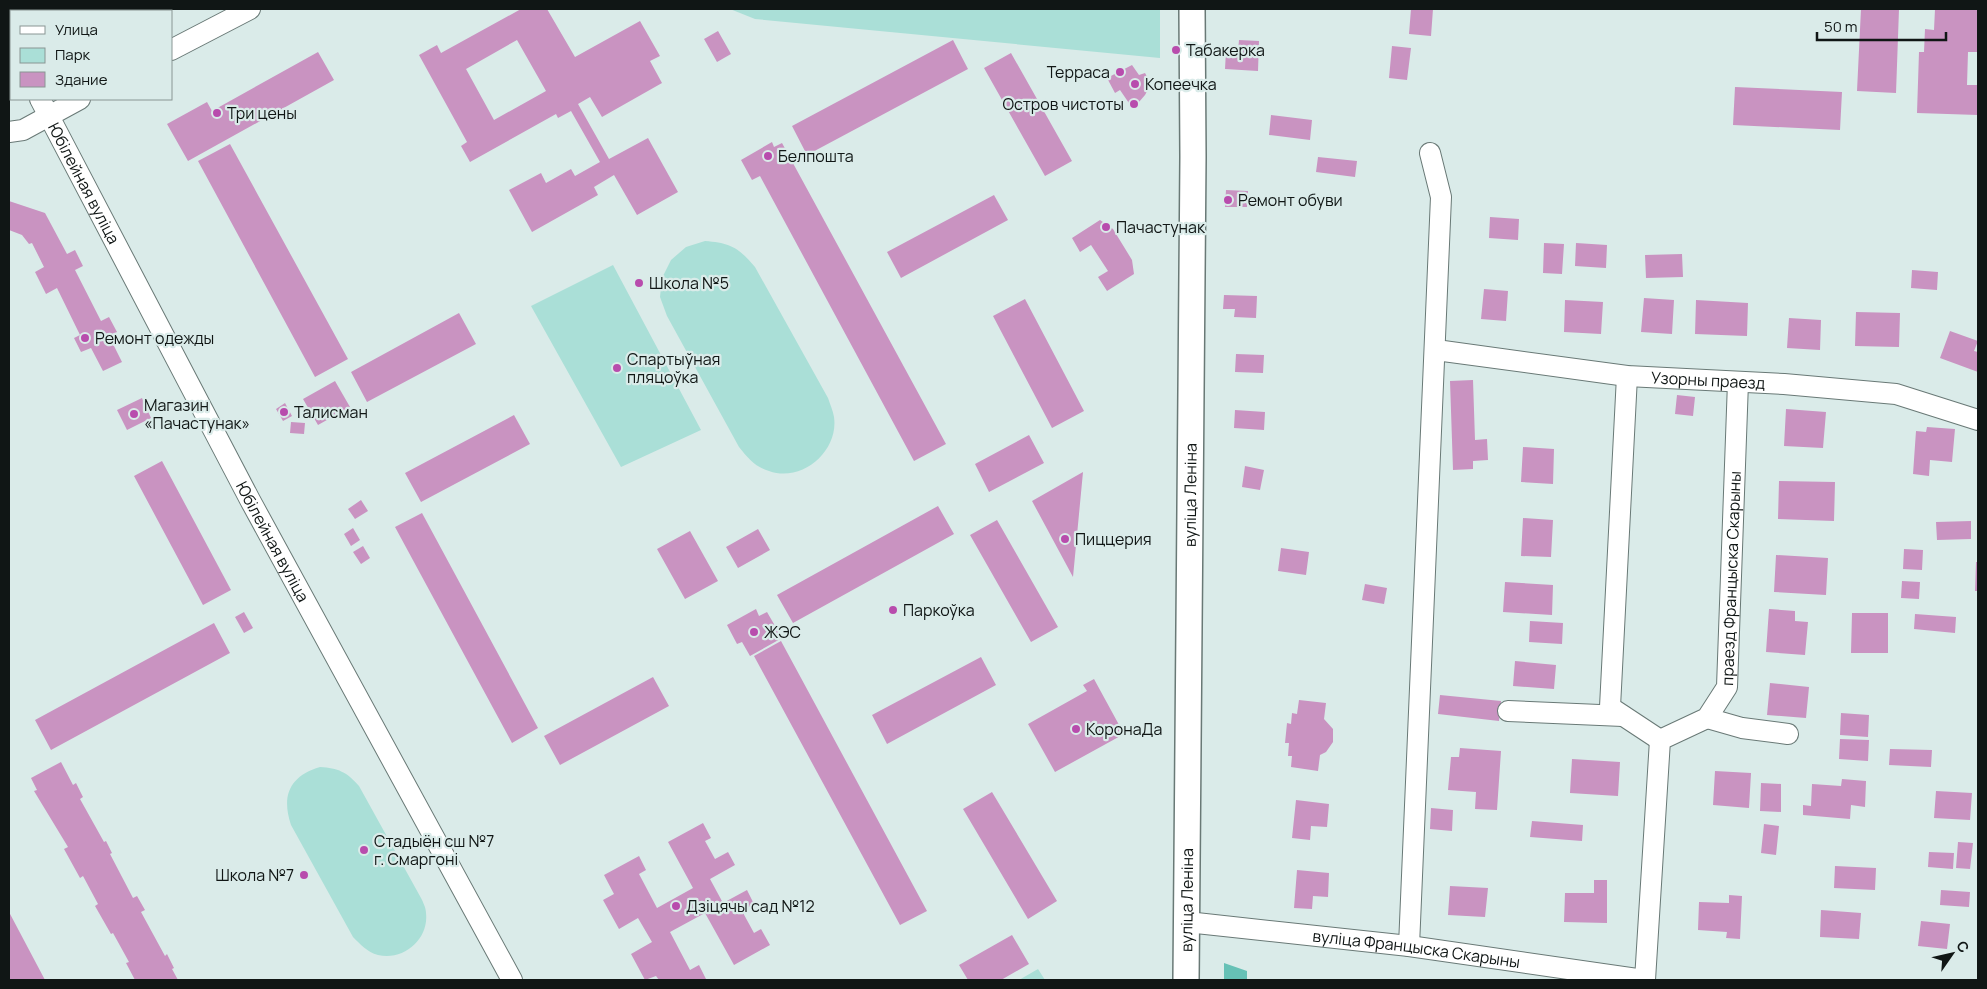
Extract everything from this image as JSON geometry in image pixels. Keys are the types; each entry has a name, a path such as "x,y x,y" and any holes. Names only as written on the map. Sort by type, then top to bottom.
{"main road":[{"name":"вуліца Леніна","path":"1186,980 1193,157 1192,9"}],"street":[{"path":"172,49 250,9"},
{"path":"9,132 23,130 44,107 76,100"},
{"name":"Юбілейная вуліца","path":"44,107 250,500 512,980"},
{"path":"1409,946 1436,350 1441,197 1430,153"},
{"name":"Узорны праезд","path":"1436,350 1627,376 1784,384 1896,394 1978,420"},
{"path":"1627,376 1610,707 1660,740"},
{"name":"праезд Францыска Скарыны","path":"1707,718 1727,687 1738,382"},
{"path":"1508,711 1624,716"},
{"path":"1660,740 1707,718 1742,728 1788,734"},
{"path":"1645,980 1660,740"},
{"name":"вуліца Францыска Скарыны","path":"1187,922 1409,946 1645,980"}],"green space":[{"path":"730,9 1160,9 1160,58 755,19"},
{"path":"705,241 722,243 734,248 744,255 755,267 828,398 834,417 834,430 831,441 816,461 805,468 781,474 756,465 746,455 739,447 667,316 660,297 662,278 671,260 686,247"},
{"name":"Спартыўная пляцоўка","path":"613,265 701,430 621,467 531,306"},
{"path":"320,767 332,768 342,772 359,786 423,901 426,923 423,931 413,946 397,955 374,954 353,937 291,825 287,805 290,788 301,776"},
{"path":"1224,963 1247,971 1247,980 1224,980"},
{"path":"1038,969 1045,980 1019,980"}],"building":[{"path":"521,9 547,9 575,57 640,21 660,56 650,61 662,83 602,117 590,97 578,104 609,159 648,138 678,192 637,215 614,175 594,187 598,195 532,232 509,190 541,173 546,183 571,169 575,176 600,162 571,111 558,118 556,114 470,162 461,146 467,142 419,55 437,45 441,53","holes":["517,40 546,91 494,120 466,69"]},
{"path":"1411,9 1433,9 1431,36 1409,34"},
{"path":"1861,9 1899,9 1896,93 1857,91"},
{"path":"1935,9 1978,9 1978,52 1968,52 1967,85 1978,85 1978,115 1917,113 1919,52 1924,52 1925,29 1934,30"},
{"path":"718,31 731,54 717,62 704,39"},
{"path":"953,40 968,69 807,155 792,126"},
{"path":"1239,40 1259,41 1258,71 1225,69 1226,51 1238,52"},
{"path":"1392,46 1411,48 1407,80 1389,78"},
{"path":"318,52 334,80 188,161 167,124 207,102 212,111"},
{"path":"1011,53 1072,161 1045,176 984,68"},
{"path":"1132,65 1139,75 1145,73 1151,84 1145,95 1133,109 1120,90 1115,93 1107,78"},
{"path":"1735,87 1842,92 1840,130 1733,125"},
{"path":"1271,115 1312,120 1310,140 1269,135"},
{"path":"772,142 774,147 782,143 946,444 914,461 760,176 752,180 741,160"},
{"path":"230,144 348,359 315,377 198,161"},
{"path":"1318,157 1357,161 1355,177 1316,172"},
{"path":"1226,190 1248,191 1247,207 1225,207"},
{"path":"994,195 1008,220 901,278 887,252"},
{"path":"9,201 45,213 67,254 75,250 83,266 75,270 101,321 109,317 117,332 109,336 122,362 103,371 91,348 81,352 74,338 80,335 57,288 46,294 35,272 44,267 32,243 29,244 22,235 9,230"},
{"path":"1490,217 1519,219 1518,240 1489,238"},
{"path":"1100,220 1113,229 1132,260 1134,274 1107,291 1098,277 1108,271 1091,245 1080,252 1072,238"},
{"path":"1544,243 1564,244 1562,274 1543,273"},
{"path":"1576,243 1607,245 1606,268 1575,266"},
{"path":"1682,254 1683,277 1646,278 1645,255"},
{"path":"1912,270 1938,272 1937,290 1911,288"},
{"path":"1484,289 1508,291 1506,321 1481,319"},
{"path":"1224,295 1257,296 1256,318 1234,317 1235,309 1223,309"},
{"path":"1644,298 1674,300 1672,334 1641,332"},
{"path":"1025,299 1084,411 1052,428 993,316"},
{"path":"1565,300 1603,302 1601,334 1564,332"},
{"path":"1696,300 1748,303 1747,336 1695,334"},
{"path":"1856,312 1900,313 1899,347 1855,346"},
{"path":"459,313 476,344 367,402 351,372"},
{"path":"1789,318 1821,320 1820,350 1787,348"},
{"path":"1950,331 1978,341 1974,351 1978,352 1978,372 1940,358"},
{"path":"1236,354 1264,355 1263,373 1235,372"},
{"path":"1473,380 1475,440 1487,439 1488,460 1473,461 1473,469 1453,470 1450,381"},
{"path":"335,381 350,407 318,425 303,399"},
{"path":"1677,395 1695,397 1693,416 1675,414"},
{"name":"Магазин «Пачастунак»","path":"142,398 151,418 127,430 117,410"},
{"name":"Талисман","path":"285,403 292,416 283,421 276,409"},
{"path":"1786,409 1826,412 1823,448 1784,446"},
{"path":"1235,410 1265,412 1264,430 1234,428"},
{"path":"514,415 530,444 421,502 405,473"},
{"path":"291,422 305,423 304,434 290,433"},
{"path":"1927,427 1955,429 1952,462 1930,460 1929,476 1913,474 1916,431 1926,432"},
{"path":"1029,435 1044,463 989,492 975,464"},
{"path":"1523,447 1554,449 1553,484 1521,482"},
{"path":"162,461 231,590 203,605 134,476"},
{"path":"1245,466 1264,470 1260,490 1242,487"},
{"name":"Пиццерия","path":"1083,472 1073,577 1032,501"},
{"path":"1779,481 1835,482 1834,521 1778,519"},
{"path":"361,500 368,511 355,519 348,509"},
{"path":"938,506 954,534 793,623 777,595"},
{"path":"422,513 538,728 512,743 395,527"},
{"path":"1523,518 1553,520 1551,557 1521,556"},
{"path":"997,520 1058,627 1031,642 970,535"},
{"path":"1971,521 1971,539 1937,540 1936,522"},
{"path":"353,528 360,540 351,546 344,534"},
{"path":"758,529 770,550 738,568 726,547"},
{"path":"690,531 718,581 685,599 657,549"},
{"path":"363,546 370,558 361,564 353,552"},
{"path":"1281,548 1309,552 1306,575 1278,571"},
{"path":"1904,549 1923,550 1922,570 1903,569"},
{"path":"1776,555 1828,558 1826,595 1774,592"},
{"path":"1976,562 1978,562 1978,591 1975,591"},
{"path":"1902,581 1920,582 1919,599 1901,598"},
{"path":"1505,582 1553,585 1552,615 1503,612"},
{"path":"1365,584 1387,588 1384,604 1362,600"},
{"name":"ЖЭС","path":"756,609 759,616 767,612 782,638 750,656 742,642 737,644 727,625"},
{"path":"1769,609 1795,611 1795,621 1808,622 1805,655 1766,652"},
{"path":"244,612 253,628 244,633 235,617"},
{"path":"1852,613 1888,613 1888,653 1851,653"},
{"path":"1915,614 1956,617 1955,633 1914,629"},
{"path":"1530,621 1563,623 1562,644 1529,642"},
{"path":"214,623 230,653 51,750 35,720"},
{"path":"781,641 927,911 900,925 754,656"},
{"path":"981,657 996,685 887,744 872,715"},
{"path":"1515,661 1556,665 1554,689 1513,686"},
{"path":"653,677 669,706 560,765 544,736"},
{"name":"КоронаДа","path":"1094,679 1124,734 1055,772 1028,724 1087,691 1083,685"},
{"path":"1770,683 1809,687 1806,718 1767,715"},
{"path":"1440,695 1501,701 1499,721 1438,714"},
{"path":"1299,700 1326,703 1324,719 1333,729 1333,742 1326,752 1320,755 1318,771 1291,767 1292,756 1288,756 1289,743 1285,743 1287,723 1291,724 1292,713 1297,714"},
{"path":"1841,713 1869,715 1868,737 1840,735"},
{"path":"1840,739 1869,740 1868,761 1839,759"},
{"path":"1460,748 1501,751 1497,810 1475,809 1476,792 1448,790 1451,757 1459,757"},
{"path":"1890,749 1932,750 1931,767 1889,765"},
{"path":"1572,759 1620,762 1618,796 1570,793"},
{"path":"61,762 73,785 76,783 83,797 80,799 104,842 106,841 112,853 110,854 133,898 137,896 145,910 141,912 165,956 167,954 178,980 135,980 126,963 129,962 95,906 98,904 83,876 80,878 64,849 68,847 34,791 37,790 31,778"},
{"path":"1715,771 1751,773 1749,808 1713,805"},
{"path":"1842,779 1866,781 1865,807 1851,805 1850,819 1803,815 1803,805 1811,806 1812,784 1841,786"},
{"path":"1761,783 1781,784 1781,812 1760,811"},
{"path":"1936,791 1972,793 1970,820 1934,818"},
{"path":"992,792 1057,901 1028,919 963,809"},
{"path":"1296,800 1329,804 1327,827 1311,826 1310,840 1292,838"},
{"path":"1431,808 1453,810 1452,831 1430,829"},
{"path":"1532,821 1583,825 1582,841 1530,837"},
{"name":"Дзіцячы сад №12","path":"703,823 711,838 705,841 715,859 728,852 735,865 710,879 723,903 747,890 754,904 742,911 754,933 761,929 770,945 734,965 705,913 670,932 690,970 699,965 706,979 659,980 656,976 645,980 631,954 652,942 638,918 619,929 603,900 614,894 604,875 639,856 646,870 639,874 657,908 693,888 668,842"},
{"path":"1764,824 1779,826 1776,855 1761,853"},
{"path":"1958,842 1973,843 1970,869 1956,868"},
{"path":"1929,852 1954,853 1953,869 1928,867"},
{"path":"1835,866 1876,868 1875,890 1834,888"},
{"path":"1297,870 1329,873 1328,897 1313,896 1312,909 1294,908"},
{"path":"1594,880 1607,880 1607,923 1564,922 1565,893 1594,893"},
{"path":"1450,886 1488,888 1485,917 1448,915"},
{"path":"1941,890 1970,892 1969,907 1940,905"},
{"path":"1729,895 1742,896 1740,939 1726,938 1727,932 1698,930 1699,902 1729,903"},
{"path":"1821,910 1861,913 1859,939 1820,937"},
{"path":"9,912 45,980 9,980"},
{"path":"1921,921 1950,924 1947,949 1918,946"},
{"path":"1012,935 1029,964 1001,980 968,980 959,965"}],"place":[{"name":"Табакерка","path":"1176,50"},
{"name":"Терраса","path":"1120,72"},
{"name":"Копеечка","path":"1135,84"},
{"name":"Остров чистоты","path":"1134,104"},
{"name":"Три цены","path":"217,113"},
{"name":"Белпошта","path":"768,156"},
{"name":"Ремонт обуви","path":"1228,200"},
{"name":"Пачастунак","path":"1106,227"},
{"name":"Школа №5","path":"639,283"},
{"name":"Ремонт одежды","path":"85,338"},
{"name":"Спартыўная пляцоўка","path":"617,368"},
{"name":"Талисман","path":"284,412"},
{"name":"Магазин «Пачастунак»","path":"134,414"},
{"name":"Пиццерия","path":"1065,539"},
{"name":"Паркоўка","path":"893,610"},
{"name":"ЖЭС","path":"754,632"},
{"name":"КоронаДа","path":"1076,729"},
{"name":"Стадыён сш №7 г. Смаргоні","path":"364,850"},
{"name":"Школа №7","path":"304,875"},
{"name":"Дзіцячы сад №12","path":"676,906"}]}
